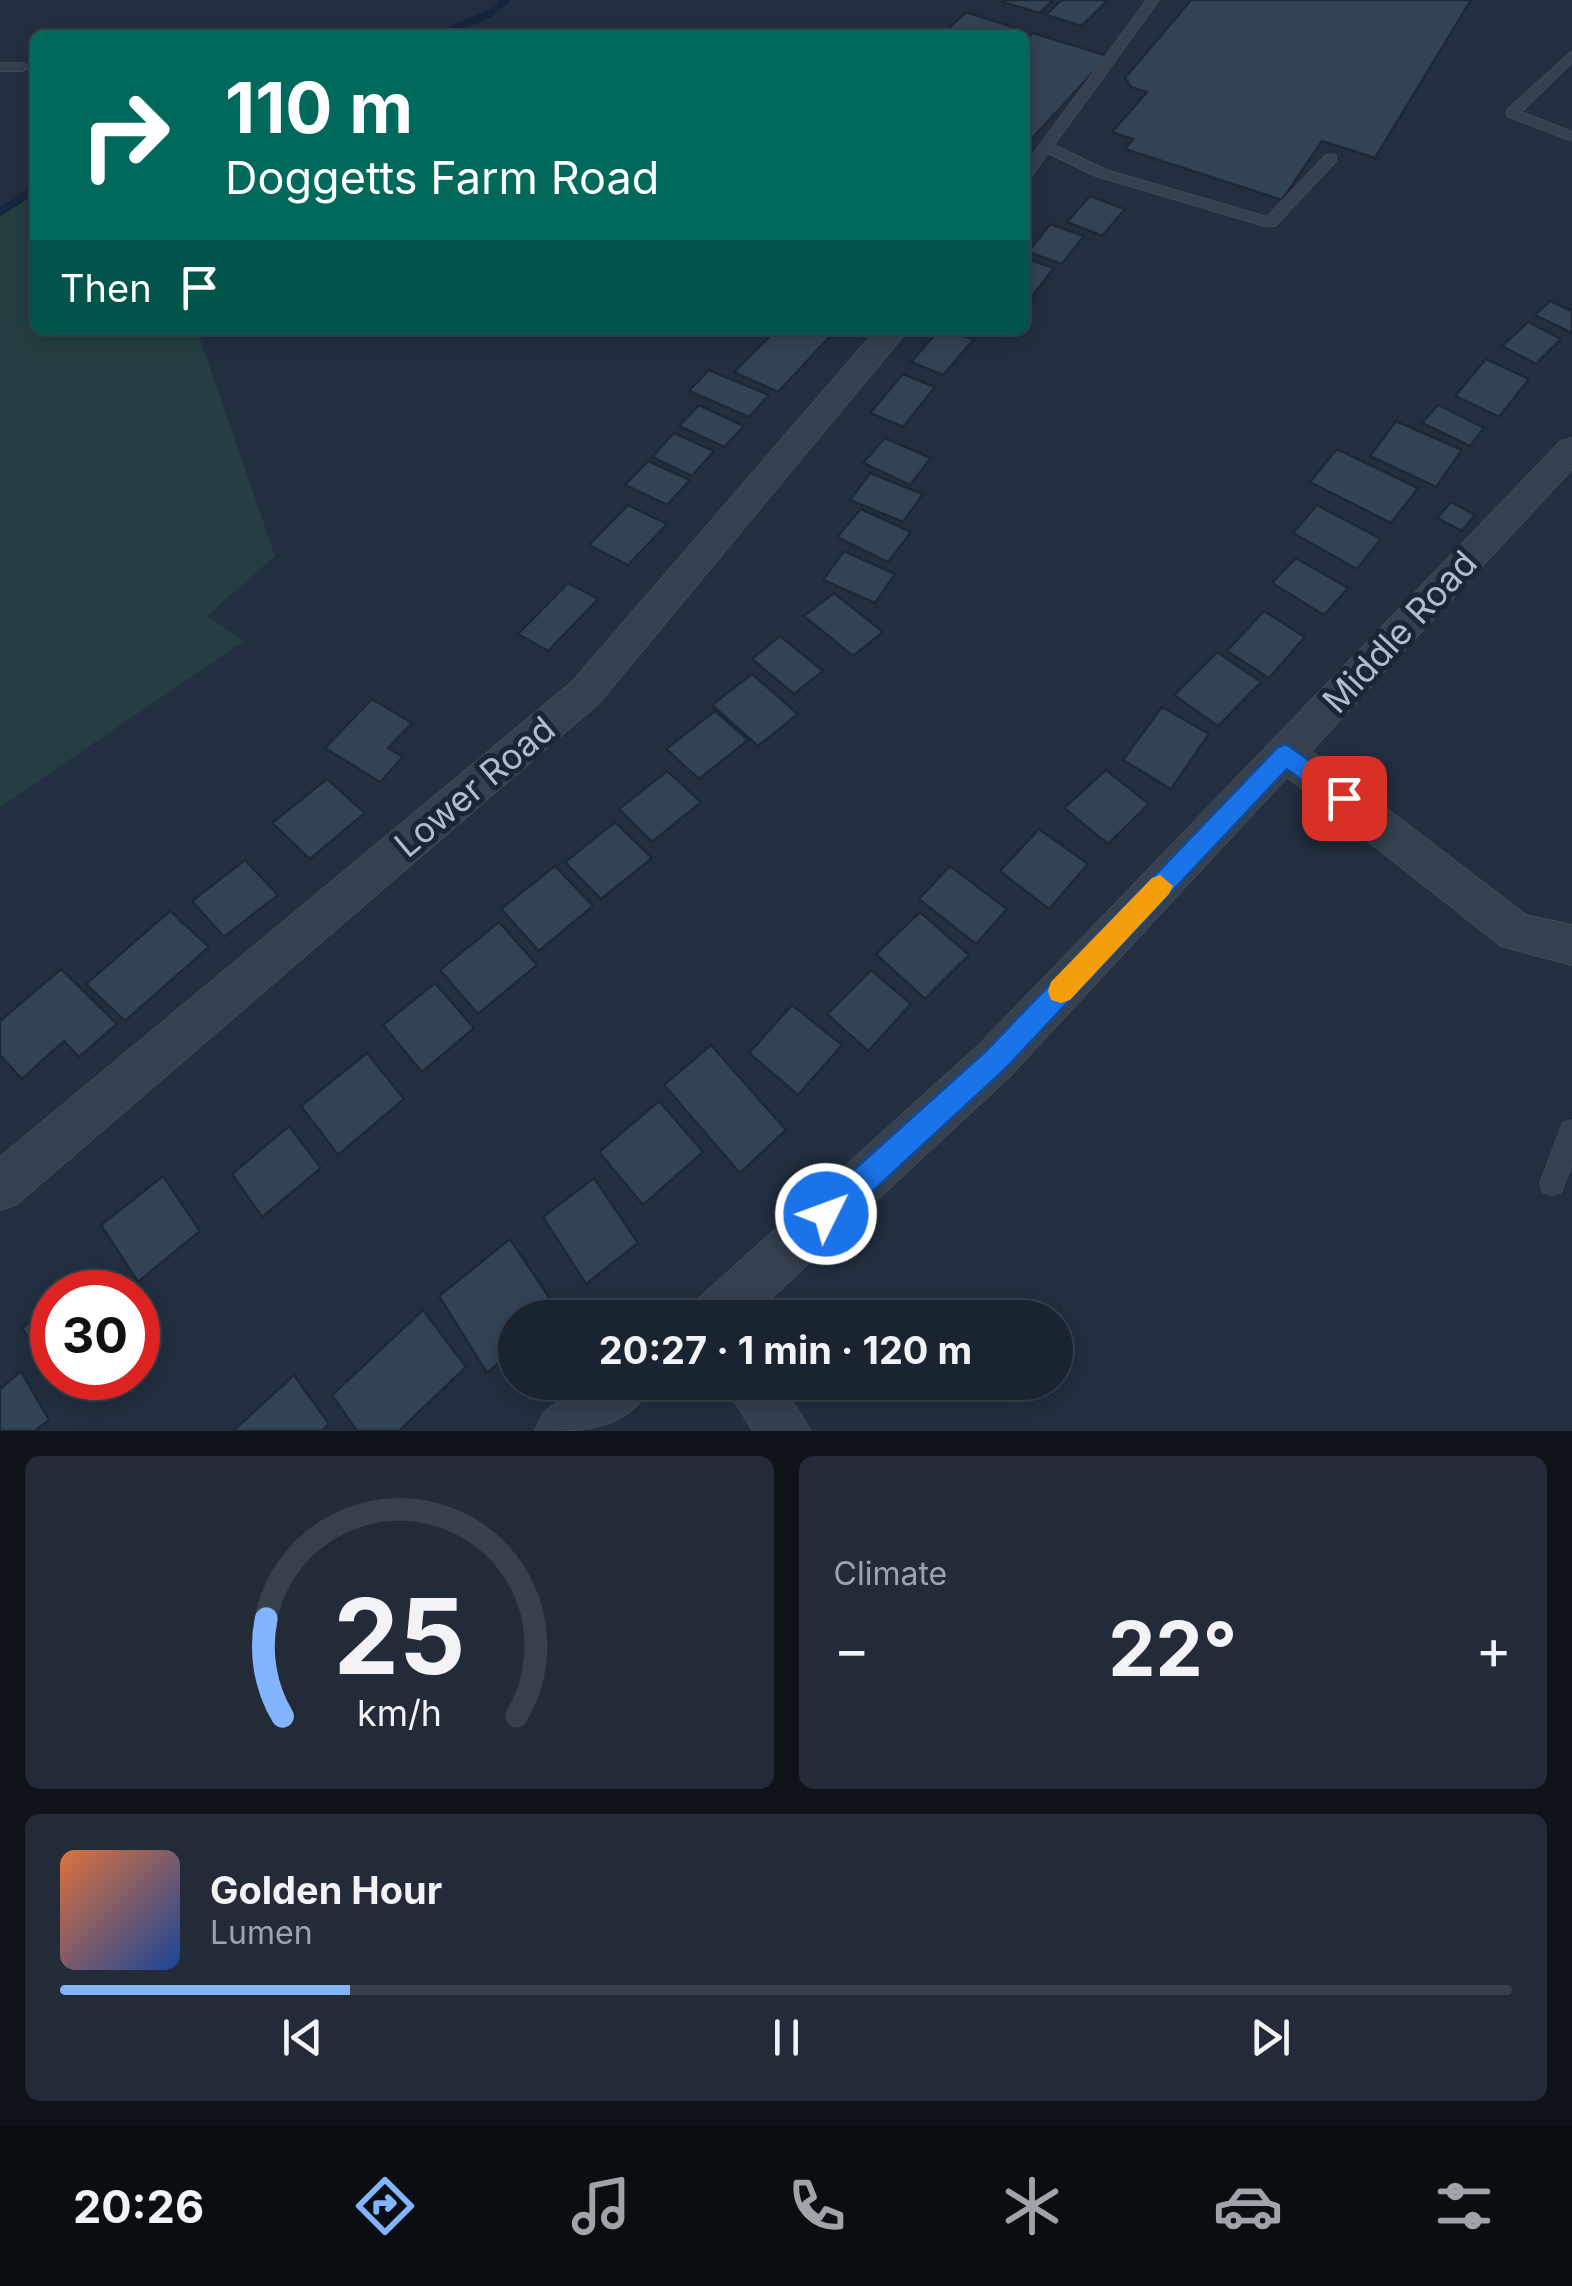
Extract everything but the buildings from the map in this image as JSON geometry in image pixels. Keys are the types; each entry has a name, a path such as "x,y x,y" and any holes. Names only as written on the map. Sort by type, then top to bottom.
{"street":[{"name":"Lower Road","path":"0,1187 586,692 890,335"},
{"name":"Middle Road","path":"733,1300 995,1060 1572,449"},
{"path":"1286,754 1516,932 1572,945"},
{"path":"561,1431 603,1400"},
{"path":"762,1400 785,1431"}],"lane":[{"path":"1030,169 1153,0"},
{"path":"1572,55 1512,113 1572,137"},
{"path":"0,68 22,67"},
{"path":"1048,148 1101,172 1270,223 1330,158"},
{"path":"1552,1183 1572,1132"}],"green space":[{"path":"30,196 30,335 199,335 275,556 207,616 244,641 0,807 0,214"}],"waterway":[{"path":"450,30 489,14 506,0"},
{"path":"0,212 30,192"}],"slow traffic":[{"path":"1061,991 1160,886"}],"route":[{"path":"826,1214 995,1060 1286,754 1344,798"}]}
